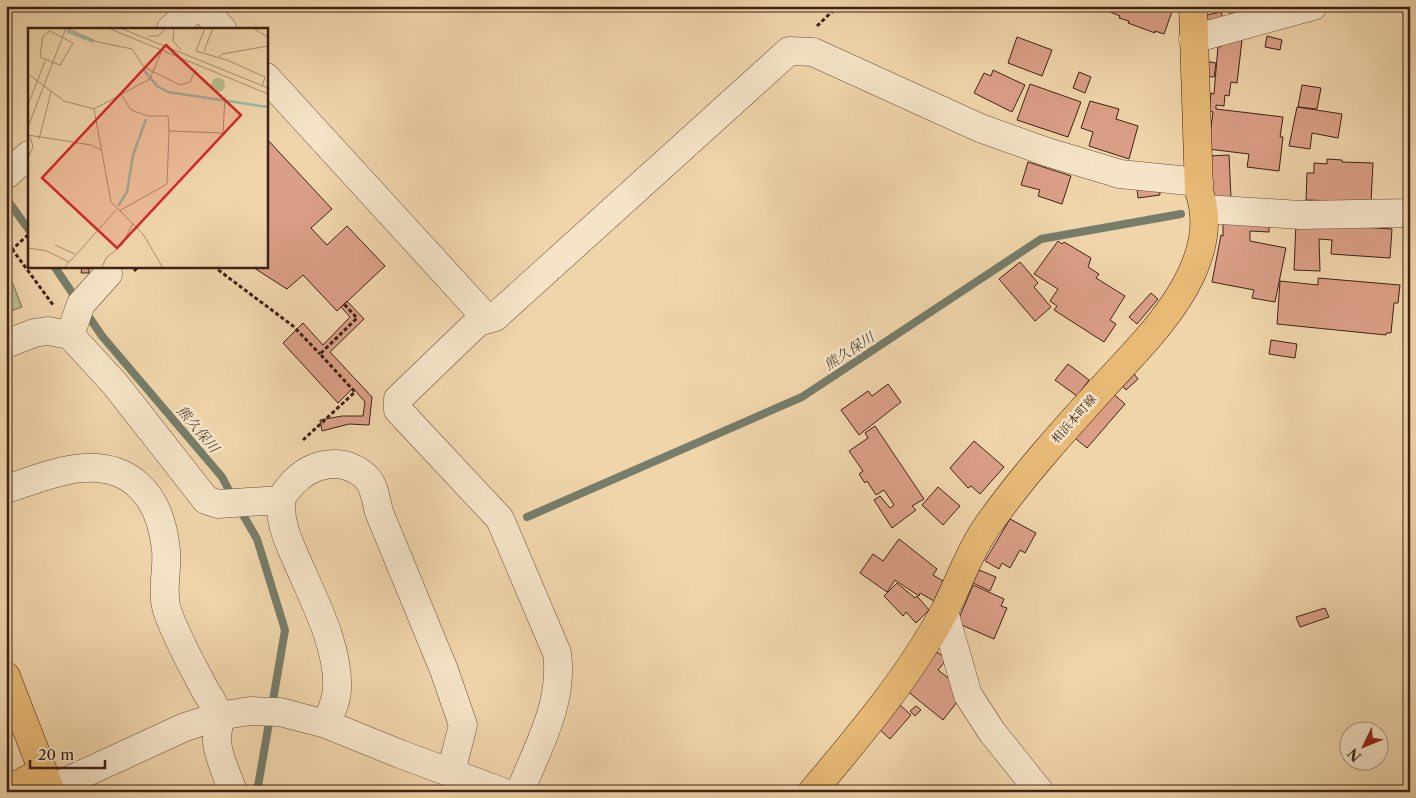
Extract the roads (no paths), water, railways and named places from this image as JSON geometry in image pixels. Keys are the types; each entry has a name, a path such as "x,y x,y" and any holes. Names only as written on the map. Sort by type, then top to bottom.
{"main road":[{"name":"相浜本町線","path":"812,792 849,748 912,663 944,612 970,557 991,520 1050,446 1140,349 1172,305 1190,276 1202,248 1205,209 1199,182 1193,6"},
{"path":"6,676 48,784 6,791"}],"street":[{"path":"172,28 197,6"},
{"path":"201,6 221,28"},
{"path":"1193,39 1313,6"},
{"path":"520,792 555,705 560,674 557,653 500,519 398,410 398,399 478,322 495,317 789,51 812,52 980,128 1047,152 1120,174 1199,182"},
{"path":"268,79 480,311 478,322"},
{"path":"6,175 28,156"},
{"path":"1205,209 1301,214 1410,213"},
{"path":"6,344 41,332 73,314 108,274"},
{"path":"73,314 115,384 206,500 218,504 281,500"},
{"path":"326,724 334,705 337,688 335,663 321,617 287,538 281,513 281,500 297,479 305,472 330,462 343,464 366,478 374,492 379,512 444,670 463,725 451,772"},
{"path":"6,489 64,471 84,468 120,473 134,481 146,492 156,506 162,523 166,552 164,600 178,637 219,716 217,742 234,792"},
{"path":"944,612 968,695 992,732 1040,792"},
{"path":"48,784 185,727 219,716 250,711 280,712 326,724 503,792"}],"waterway":[{"name":"熊久保川","path":"6,198 28,229"},
{"name":"熊久保川","path":"527,517 802,397 1041,239 1181,214"},
{"name":"熊久保川","path":"55,268 77,300"},
{"name":"熊久保川","path":"85,311 102,336 222,477 233,498"},
{"name":"熊久保川","path":"239,508 257,539 285,630 272,706"},
{"path":"257,792 270,717"}]}
